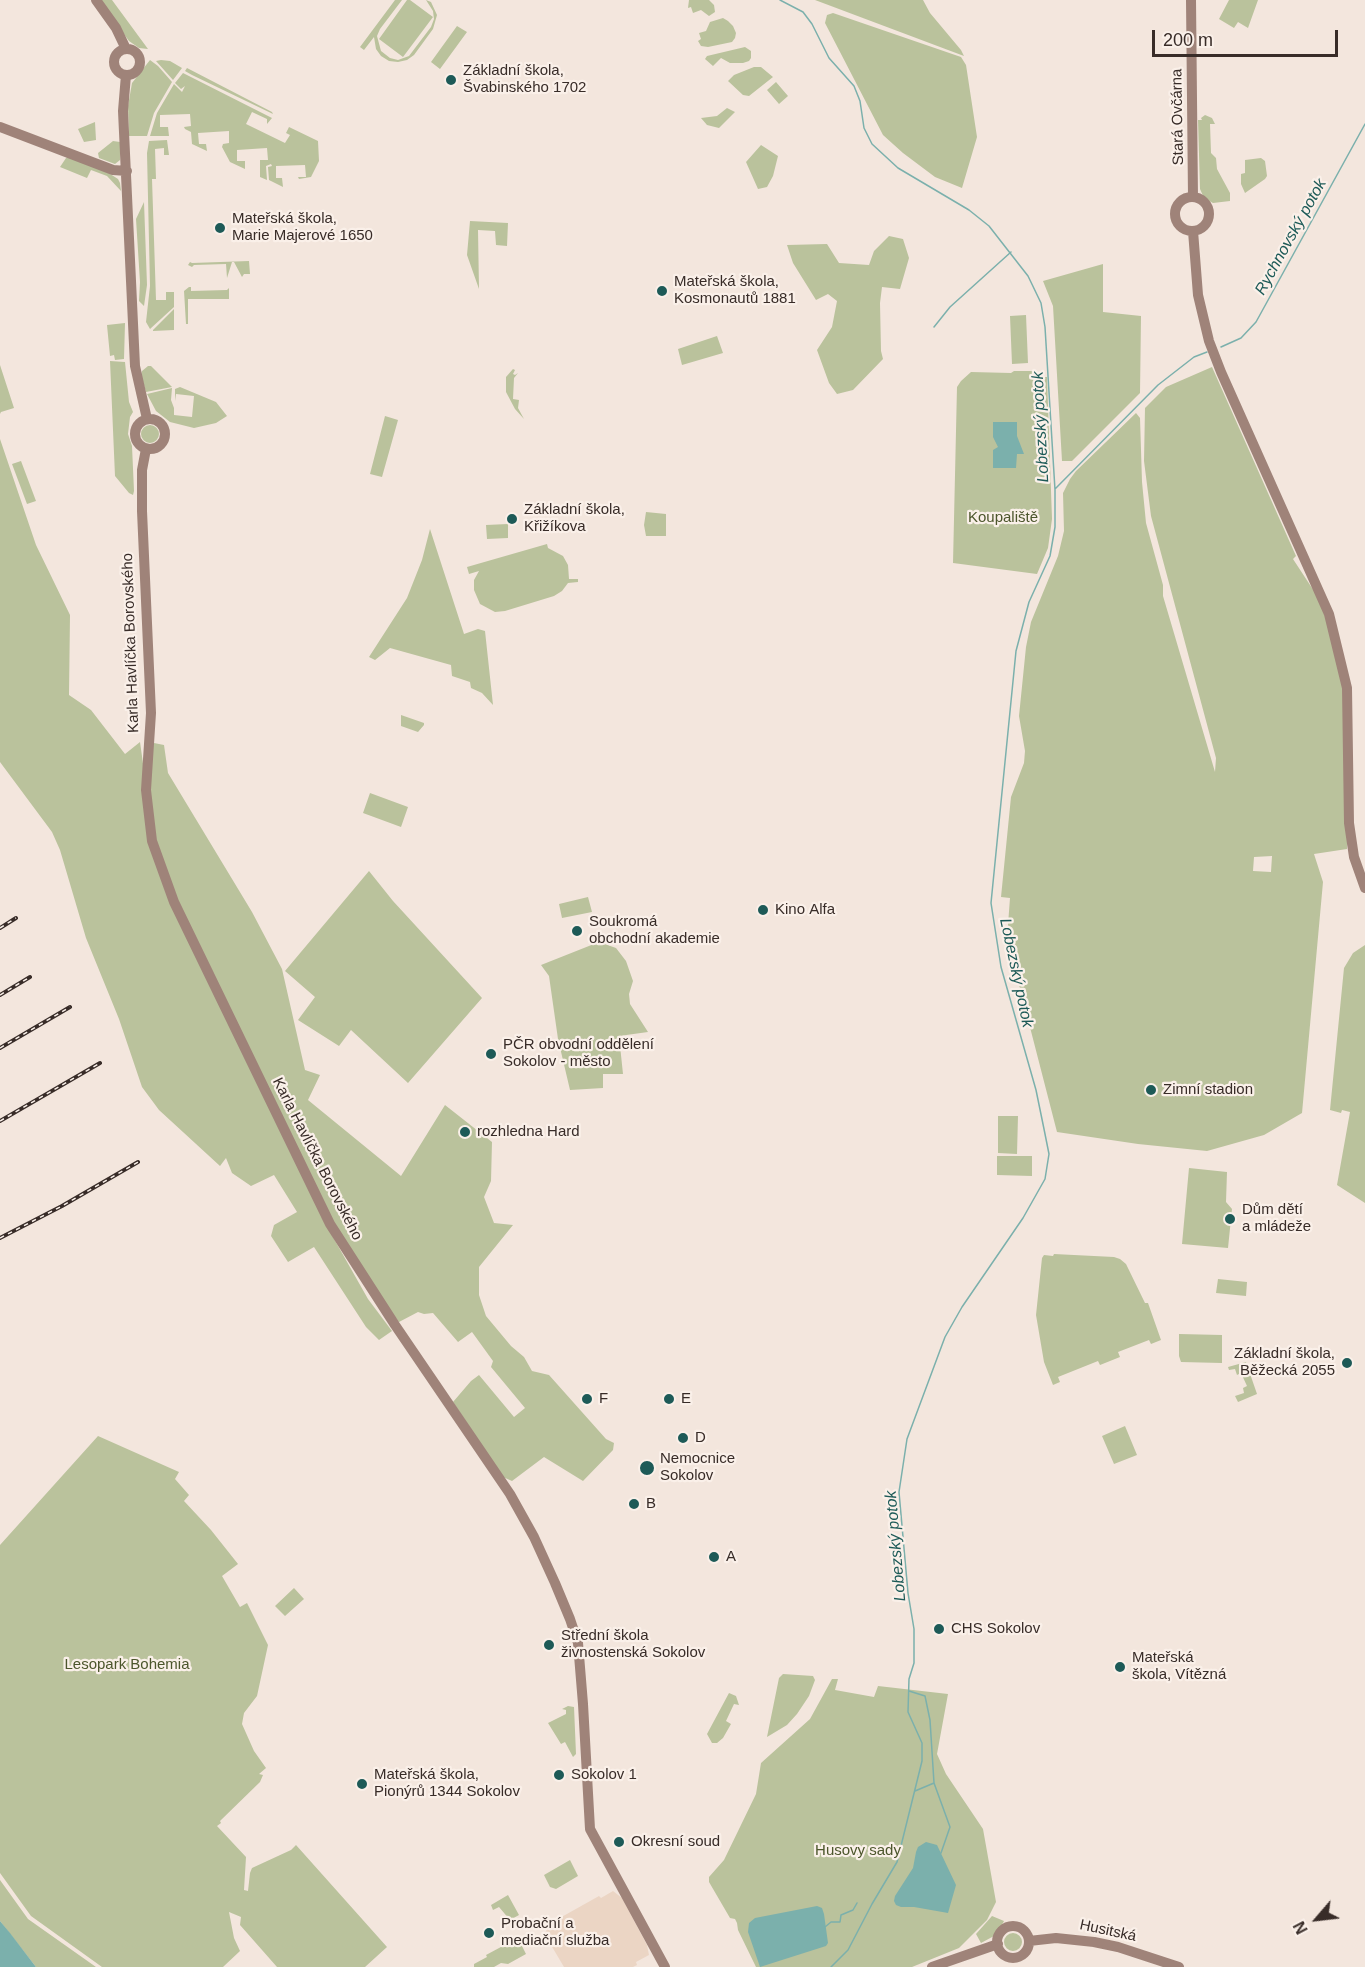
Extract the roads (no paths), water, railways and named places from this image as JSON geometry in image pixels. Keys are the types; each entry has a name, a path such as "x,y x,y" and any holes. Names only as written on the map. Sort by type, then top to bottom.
{"street":[{"path":"96,0 116,28 126,49"},
{"name":"Stará Ovčárna","path":"1191,0 1193,197"},
{"path":"126,49 137,53 140,63 134,73 126,75 116,68 115,60 119,52 126,49"},
{"path":"126,75 123,111 135,366 147,419"},
{"path":"0,127 113,170 127,171"},
{"path":"1193,197 1204,202 1209,214 1204,226 1193,231 1182,227 1176,214 1181,201 1193,197"},
{"path":"1193,231 1198,296 1209,341 1329,614 1347,688 1349,823 1354,857 1365,888"},
{"path":"147,419 160,422 165,435 159,447 146,449 137,442 135,433 139,424 147,419"},
{"name":"Karla Havlíčka Borovského","path":"146,449 141,470 151,713 146,790 152,841 174,902 330,1224 388,1315 510,1494 534,1537 555,1583 578,1643 590,1829 665,1967"},
{"path":"1012,1926 1024,1930 1029,1941 1025,1952 1015,1958 1003,1954 998,1944 1001,1931 1012,1926"},
{"name":"Husitská","path":"1029,1941 1056,1938 1088,1941 1118,1947 1179,1967"},
{"path":"932,1967 998,1944"}],"water":[{"path":"993,422 1017,422 1017,436 1024,454 1017,454 1016,468 993,468 993,450 998,447 993,437"},
{"path":"926,1842 937,1845 956,1885 948,1913 901,1907 894,1901 913,1868 918,1847"},
{"path":"817,1906 822,1908 824,1914 828,1943 826,1946 760,1967 748,1932 749,1923 755,1918"},
{"path":"0,1921 10,1933 36,1967 0,1967"}],"waterway":[{"name":"Lobezský potok","path":"780,0 803,12 812,24 829,58 854,86 860,101 864,128 872,144 898,168 969,210 989,226 1028,276 1041,303 1045,327 1055,490 1055,527 1050,556 1029,602 1016,651 991,903 1001,967 1036,1090 1049,1154 1045,1179 1023,1218 962,1307 945,1337 907,1439 899,1492 908,1593 914,1629 914,1663 909,1679 908,1712 922,1743 922,1761 897,1862 848,1950 831,1967"},
{"name":"Rychnovský potok","path":"1221,347 1241,338 1256,322 1365,124"},
{"path":"934,327 950,307 1011,252"},
{"name":"Rychnovský potok","path":"1055,489 1158,385 1194,357 1207,352"},
{"path":"909,1691 925,1696 930,1720 934,1783 915,1791"},
{"path":"934,1783 950,1827 941,1853"},
{"path":"825,1927 831,1922 840,1922 841,1915 853,1910 857,1903"}],"railway":[{"path":"0,928 16,918"},
{"path":"0,995 30,977"},
{"path":"0,1048 70,1007"},
{"path":"0,1121 100,1063"},
{"path":"0,1238 62,1206 138,1162"}],"place":[{"name":"Základní škola, Švabinského 1702","path":"451,80"},
{"name":"Mateřská škola, Marie Majerové 1650","path":"220,228"},
{"name":"Mateřská škola, Kosmonautů 1881","path":"662,291"},
{"name":"Základní škola, Křižíkova","path":"512,519"},
{"name":"Kino Alfa","path":"763,910"},
{"name":"Soukromá obchodní akademie","path":"577,931"},
{"name":"PČR obvodní oddělení Sokolov - město","path":"491,1054"},
{"name":"Zimní stadion","path":"1151,1090"},
{"name":"rozhledna Hard","path":"465,1132"},
{"name":"Dům dětí a mládeže","path":"1230,1219"},
{"name":"Základní škola, Běžecká 2055","path":"1347,1363"},
{"name":"F","path":"587,1399"},
{"name":"E","path":"669,1399"},
{"name":"D","path":"683,1438"},
{"name":"Nemocnice Sokolov","path":"647,1468"},
{"name":"B","path":"634,1504"},
{"name":"A","path":"714,1557"},
{"name":"CHS Sokolov","path":"939,1629"},
{"name":"Střední škola živnostenská Sokolov","path":"549,1645"},
{"name":"Mateřská škola, Vítězná","path":"1120,1667"},
{"name":"Sokolov 1","path":"559,1775"},
{"name":"Mateřská škola, Pionýrů 1344 Sokolov","path":"362,1784"},
{"name":"Okresní soud","path":"619,1842"},
{"name":"Probační a mediační služba","path":"489,1933"}],"park label":[{"name":"Koupaliště","path":"1003,518"},
{"name":"Lesopark Bohemia","path":"127,1665"},
{"name":"Husovy sady","path":"858,1851"}]}
